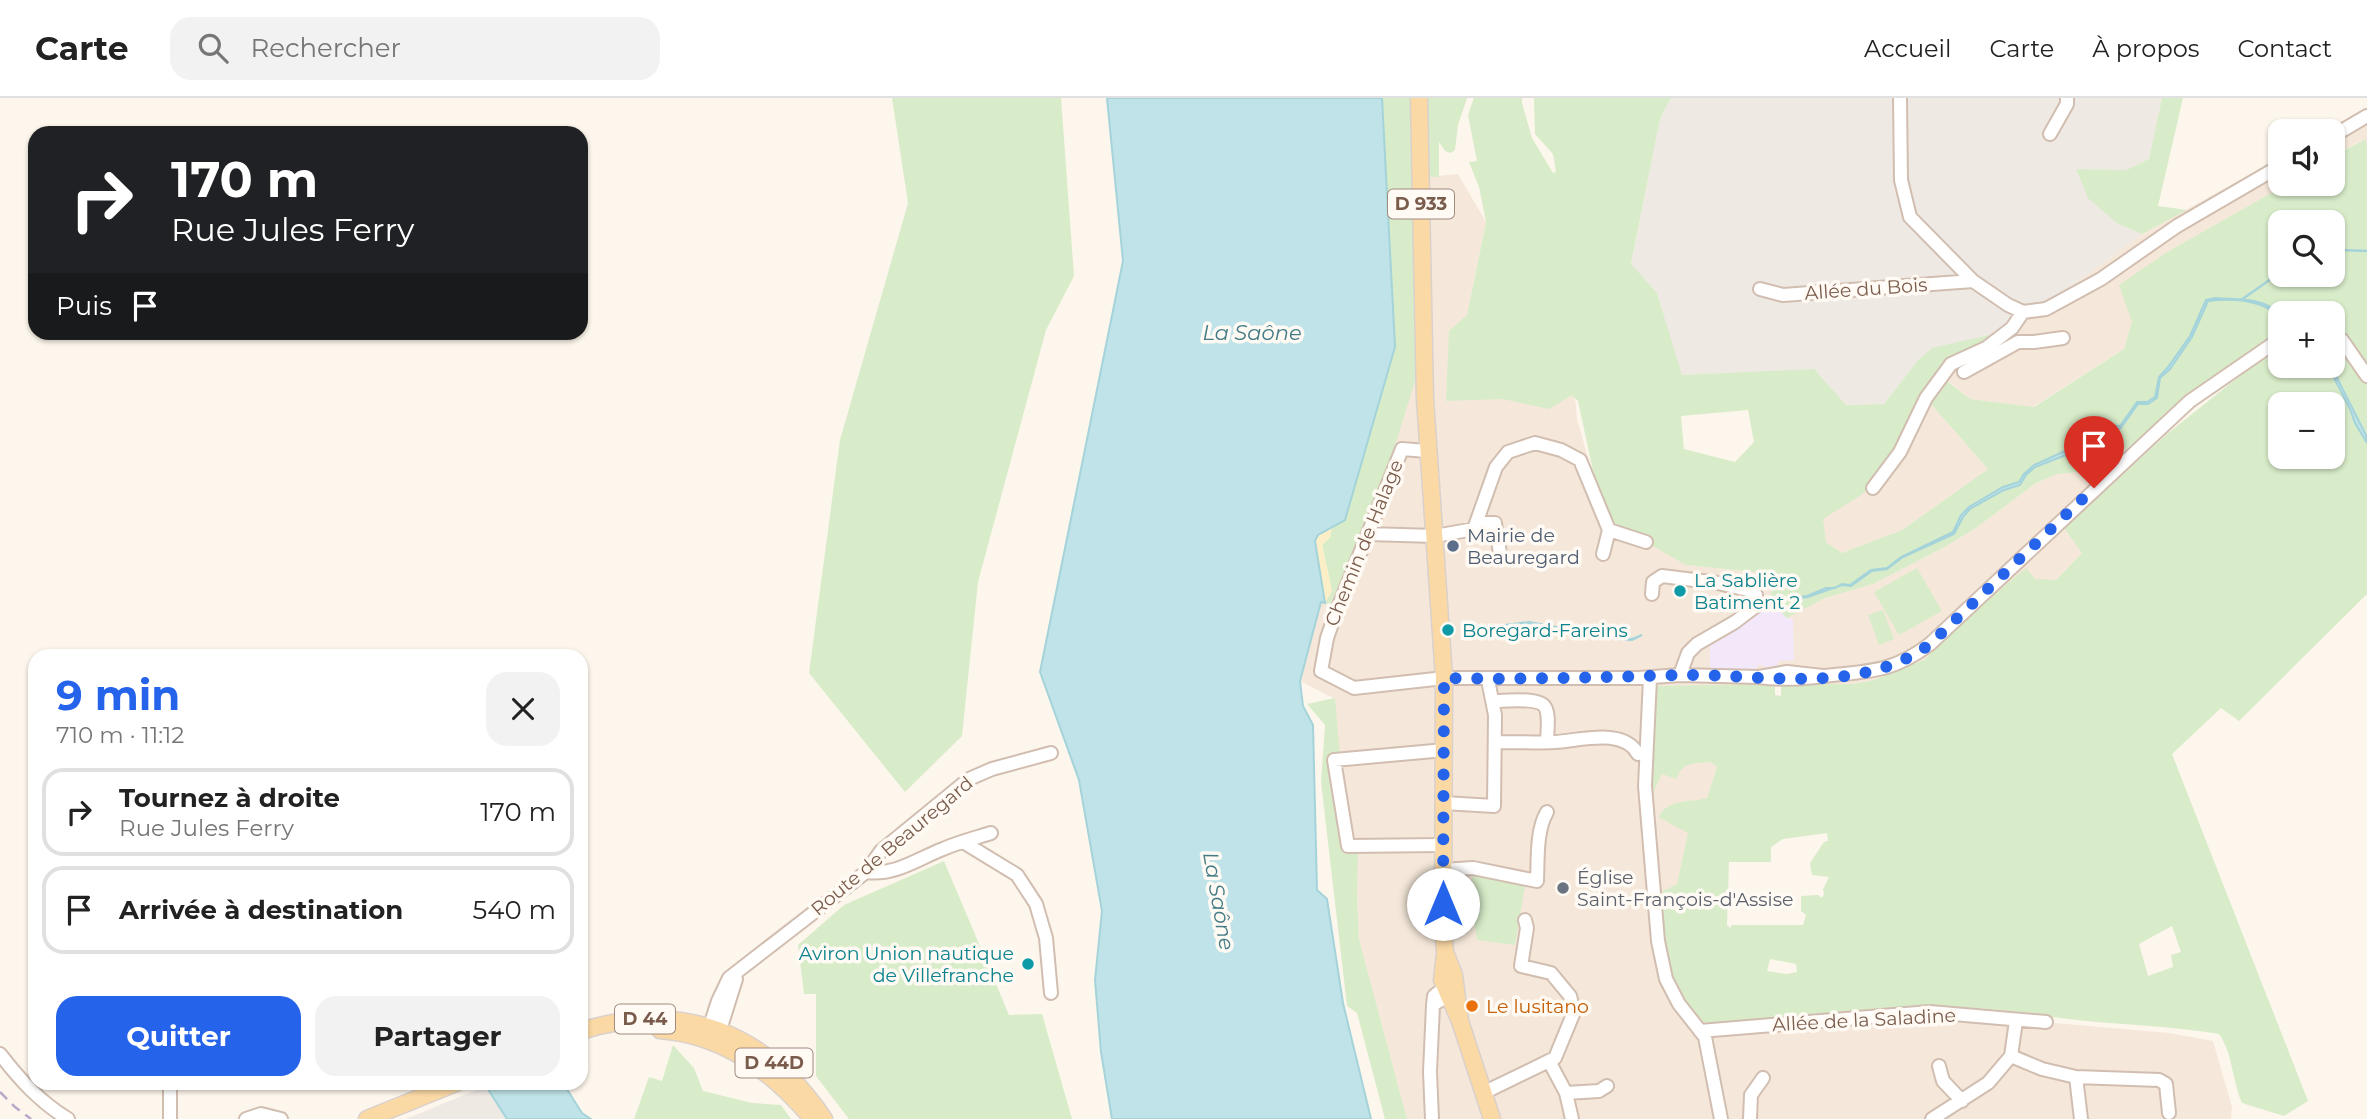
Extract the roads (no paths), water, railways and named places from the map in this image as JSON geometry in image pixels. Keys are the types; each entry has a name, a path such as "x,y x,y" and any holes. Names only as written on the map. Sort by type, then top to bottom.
{"main road":[{"name":"D 933","path":"1419,98 1427,451 1444,678 1445,952 1442,980 1450,990 1492,1119"},
{"name":"D 44","path":"588,1029 655,1019 713,1032"},
{"name":"D 44","path":"588,1036 655,1029 713,1032"},
{"name":"D 44D","path":"713,1032 771,1075 813,1119"},
{"name":"D 44D","path":"713,1032 749,1045 782,1069 800,1087 824,1119"},
{"path":"367,1119 439,1090"}],"street":[{"path":"1900,98 1902,180 1910,217 1973,281 2023,312 2046,309 2101,279 2177,226 2268,173"},
{"path":"2050,134 2067,104 2067,98"},
{"path":"2345,129 2367,116"},
{"name":"Allée du Bois","path":"1760,289 1783,296 1973,281"},
{"path":"1873,488 1900,452 1926,398 1951,364 1986,348 2012,328 2023,312"},
{"path":"2012,328 2018,342"},
{"path":"1964,372 2018,342 2063,338"},
{"path":"2345,344 2367,376"},
{"path":"1444,678 1650,678 1680,675 1759,677 1787,672 1823,676 1870,672 1913,657 2190,401 2268,347"},
{"path":"1368,534 1435,536 1474,529 1496,467 1508,453 1535,443 1561,450 1580,460 1609,530 1603,554"},
{"name":"Chemin de Halage","path":"1427,451 1402,449 1327,638 1321,671 1354,688 1444,678"},
{"path":"1477,523 1495,523 1500,553"},
{"path":"1609,530 1646,542"},
{"path":"1651,594 1653,582 1662,576 1718,583 1752,591 1756,595 1756,606 1688,653 1680,675"},
{"path":"1650,678 1645,786 1658,942 1666,979 1679,1003 1703,1034 1721,1119"},
{"path":"1444,803 1494,806 1494,701 1488,680"},
{"path":"1494,701 1534,701 1542,704 1546,709 1547,742"},
{"path":"1495,742 1609,738 1628,744 1638,754"},
{"path":"1443,845 1348,846 1334,760 1445,750"},
{"name":"Route de Beauregard","path":"713,1032 735,981 746,964 866,872 881,850 969,779 992,769 1051,753"},
{"path":"1443,870 1477,868 1536,881 1542,825 1547,812"},
{"path":"866,872 880,874 897,871 944,848 991,833"},
{"path":"963,842 1017,875 1036,904 1046,938 1051,993"},
{"path":"1483,1093 1555,1058 1574,1012 1570,996 1551,973 1521,965 1527,928 1525,920"},
{"path":"1432,1119 1430,1072 1434,996 1450,990"},
{"name":"Allée de la Saladine","path":"1703,1034 1713,1028 1724,1030 1930,1012 2046,1022"},
{"path":"1932,1119 1987,1083 2011,1056 2017,1021"},
{"path":"0,1054 28,1087"},
{"path":"2011,1056 2042,1069 2076,1077 2159,1080 2166,1084 2169,1113"},
{"path":"1549,1061 1566,1093 1572,1119"},
{"path":"1939,1066 1943,1081 1962,1101"},
{"path":"2076,1077 2081,1119"},
{"path":"1749,1119 1751,1095 1763,1078"},
{"path":"1566,1093 1599,1091 1607,1086"},
{"path":"31,1090 48,1107 68,1119"},
{"path":"170,1090 170,1119"},
{"path":"246,1119 256,1114 276,1118"}],"water":[{"name":"La Saône","path":"1107,98 1382,98 1395,347 1345,520 1318,535 1315,541 1325,603 1321,602 1300,681 1303,706 1313,725 1317,890 1327,899 1343,1003 1371,1119 1112,1119 1101,1052 1095,980 1102,911 1079,780 1040,672 1123,261"},
{"path":"2206,300 2250,300 2268,306 2246,301 2208,301 2192,337 2170,369 2160,378 2157,398 2148,404 2138,404 2121,428 2115,430 2103,427 2088,443 2035,467 2020,485 2004,490 1970,509 1954,534 1903,557 1887,569 1872,571 1851,586 1837,587 1842,584 1850,585 1871,570 1887,568 1901,557 1953,532 1961,515 1969,507 2003,487 2019,482 2034,465 2087,441 2101,425 2120,426 2137,402 2147,402 2155,397 2159,377 2190,336"},
{"path":"2334,378 2337,378 2344,392 2341,392"},
{"path":"2345,394 2366,435 2367,443 2355,423"},
{"path":"1834,588 1799,598 1789,607 1798,597"},
{"path":"1529,622 1618,638 1632,639 1642,635 1632,640 1618,639 1528,623 1474,629"},
{"path":"488,1090 567,1090 582,1113 591,1119 507,1119"}],"waterway":[{"path":"2345,250 2367,251"},
{"path":"2241,300 2268,281"}],"railway":[{"path":"0,1092 31,1119"}],"place":[{"name":"Mairie de Beauregard","path":"1453,546"},
{"name":"La Sablière Batiment 2","path":"1680,591"},
{"name":"Boregard-Fareins","path":"1448,630"},
{"name":"Église Saint-François-d'Assise","path":"1563,888"},
{"name":"Aviron Union nautique de Villefranche","path":"1028,964"},
{"name":"Le lusitano","path":"1472,1006"}]}
